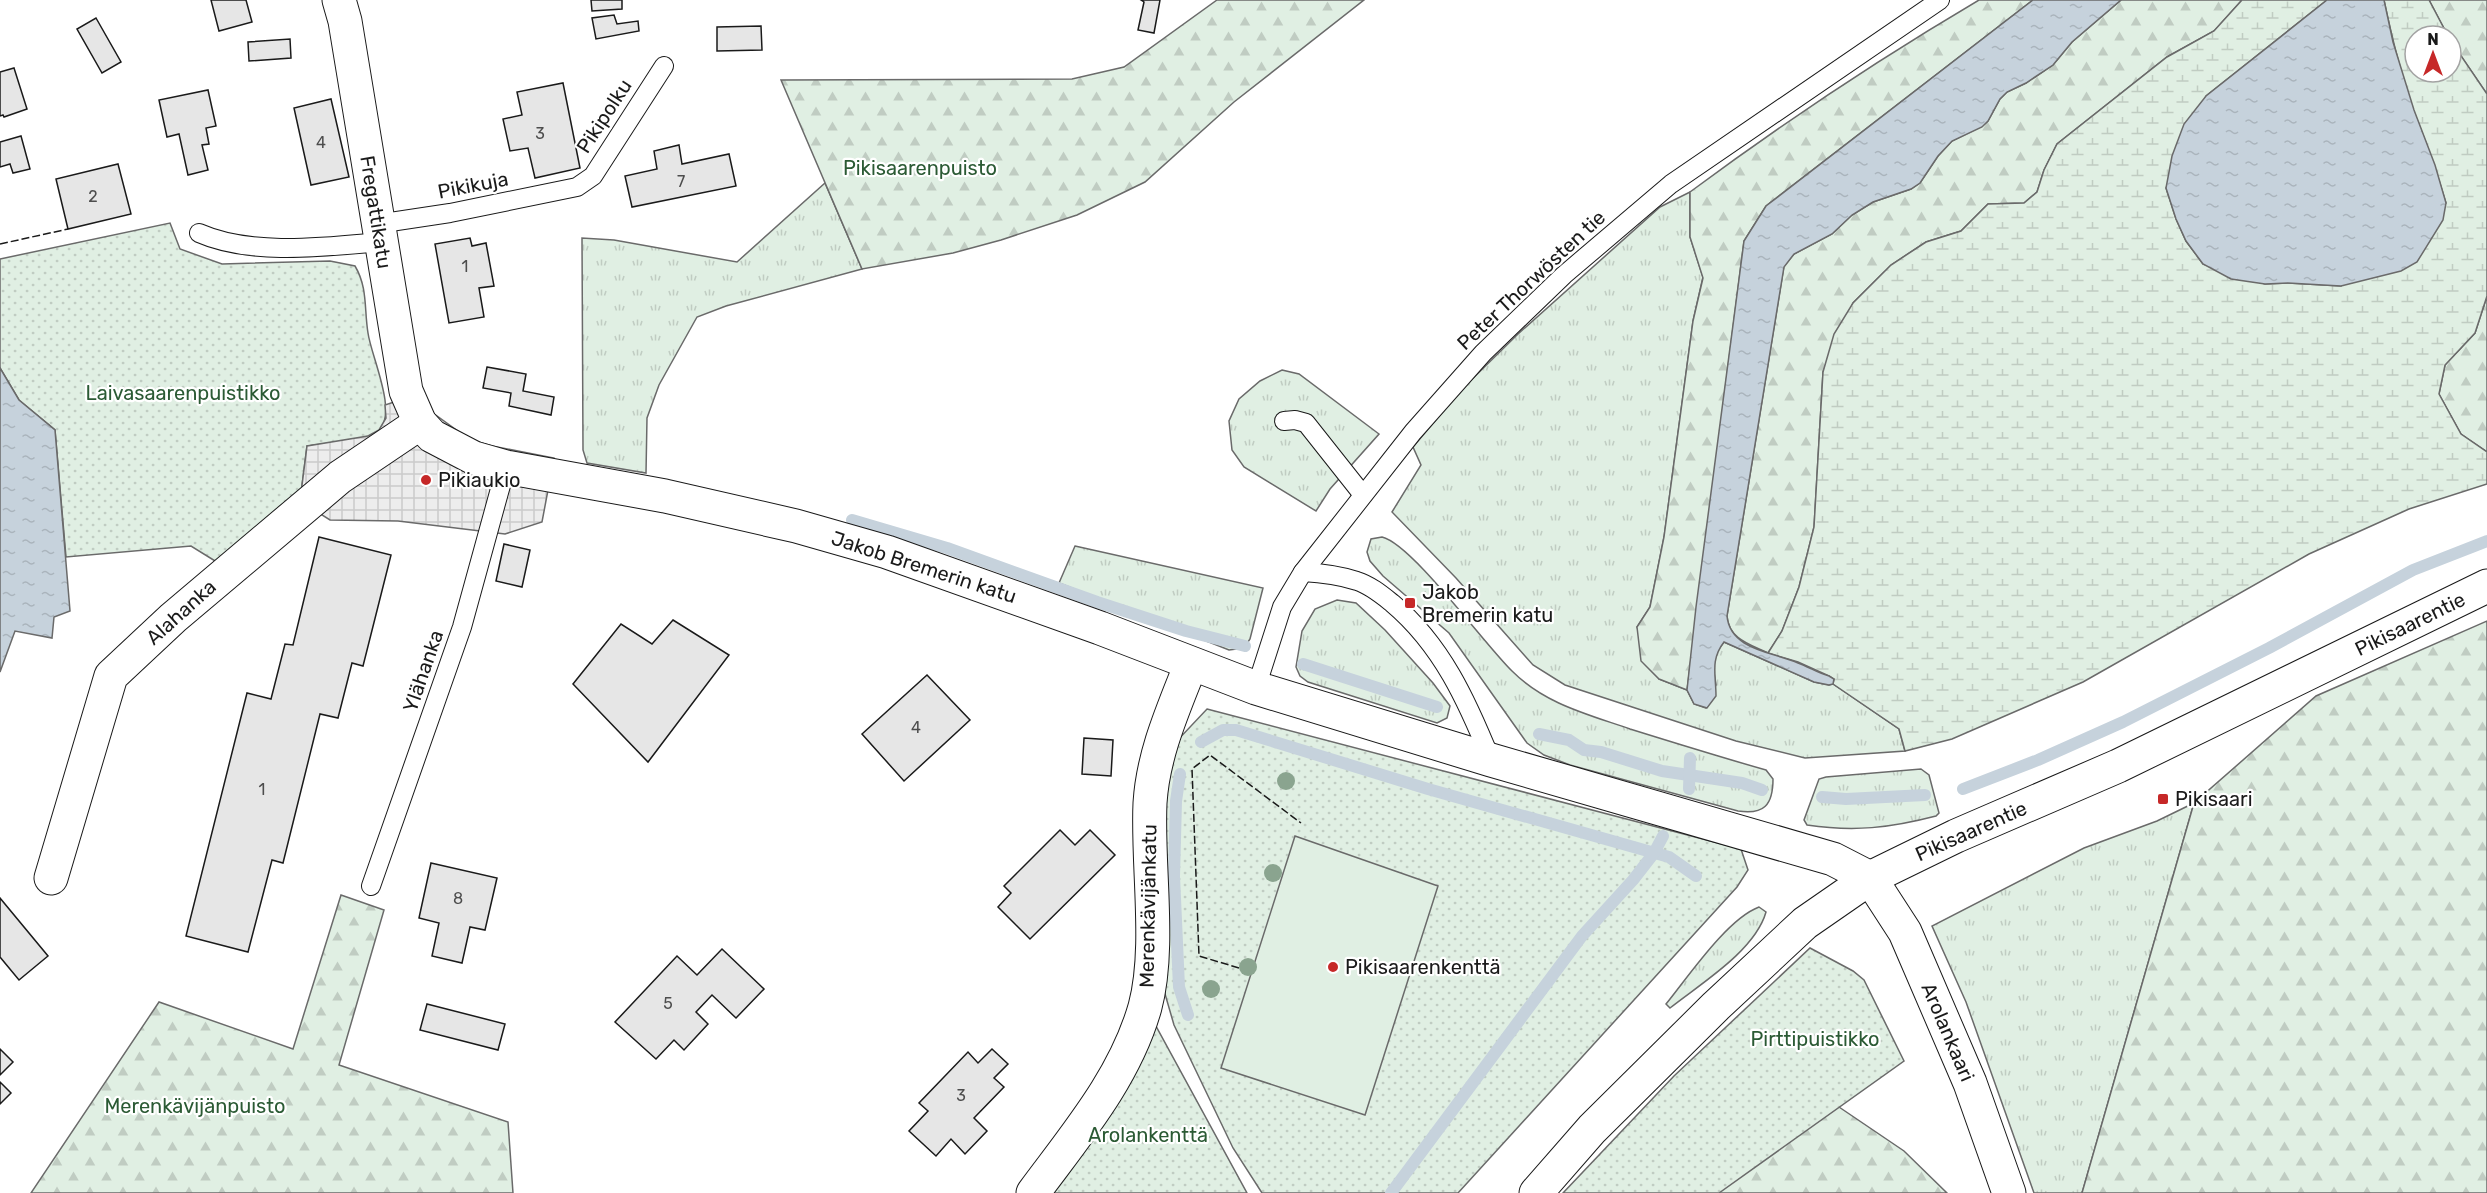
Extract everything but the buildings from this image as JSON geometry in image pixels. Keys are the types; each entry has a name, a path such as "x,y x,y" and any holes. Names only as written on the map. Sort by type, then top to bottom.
{"street":[{"name":"Fregattikatu","path":"339,0 345,21 406,391 420,423"},
{"name":"Jakob Bremerin katu","path":"420,423 432,436 474,458 506,467 665,496 796,526 887,552 1100,628 1256,688 1491,760 1833,859 1870,878"},
{"name":"Alahanka","path":"51,878 111,676 181,611 340,477 420,423"},
{"name":"Pikisaarentie","path":"1536,1193 1592,1129 1804,923 1870,878 1956,836 2118,766 2487,586"},
{"name":"Merenkävijänkatu","path":"1033,1193 1101,1101 1131,1043 1145,1006 1152,956 1150,803 1158,750 1191,664"},
{"name":"Arolankaari","path":"1870,878 1905,932 1970,1083 2009,1193"}],"lane":[{"name":"Peter Thorwösten tie","path":"1256,688 1282,607 1303,572 1413,432 1483,353 1564,275 1671,184 1940,0"},
{"name":"Pikipolku","path":"577,187 592,176 664,66"},
{"name":"Pikikuja","path":"199,233 211,238 272,247 325,247 450,213 577,187"},
{"path":"1284,421 1295,420 1306,423 1364,495"},
{"name":"Ylähanka","path":"371,886 462,627 506,467"},
{"path":"1303,572 1330,574 1359,581 1382,595 1410,618 1443,659 1468,703 1491,760"}],"green space":[{"name":"Pikisaarenpuisto","path":"1217,0 1364,0 1234,102 1145,182 1077,215 1001,240 953,253 862,269 781,80 1072,79 1124,67"},
{"path":"1979,0 2033,0 1766,206 1744,241 1687,690 1659,679 1641,661 1637,627 1650,607 1664,537 1693,321 1703,278 1690,237 1690,192 1832,92"},
{"path":"2121,0 2242,0 2214,31 2167,57 2057,144 2044,170 2037,192 2024,203 1988,204 1961,231 1926,242 1891,265 1853,303 1823,372 1814,527 1799,587 1782,631 1768,653 1741,640 1732,630 1727,616 1784,266 1794,254 1832,234 1852,215 1873,202 1911,189 1920,183 1938,156 1952,141 1988,121 2000,99 2007,92 2026,83 2053,65 2072,42"},
{"path":"2242,0 2327,0 2206,96 2166,188 2186,241 2203,264 2265,284 2341,286 2446,203 2405,84 2463,84 2463,59 2487,94 2487,296 2475,333 2445,365 2439,394 2461,434 2487,452 2487,484 2409,509 2309,554 2083,682 1952,739 1905,751 1899,729 1833,684 1834,679 1798,662 1768,653 1782,631 1799,587 1814,527 1823,372 1834,334 1853,303 1891,265 1926,242 1961,231 1988,204 2024,203 2037,192 2044,170 2057,144 2167,57 2214,31"},
{"path":"2384,0 2429,0 2442,24 2403,24 2403,76"},
{"path":"2429,0 2487,0 2487,94 2463,59 2463,24 2442,24"},
{"path":"825,183 862,269 726,306 697,317 659,385 647,418 646,473 587,463 583,450 582,238 614,240 737,262"},
{"path":"1690,192 1690,237 1703,277 1693,321 1664,537 1650,607 1637,627 1659,679 1687,690 1694,704 1706,708 1716,685 1713,666 1718,650 1724,642 1814,682 1833,684 1899,729 1905,751 1805,758 1736,741 1565,685 1533,665 1456,578 1392,512 1421,465 1413,447 1461,390 1518,334 1660,207"},
{"name":"Laivasaarenpuistikko","path":"170,223 180,249 222,264 330,261 355,266 362,282 368,333 385,398 384,422 379,431 365,437 307,446 300,501 220,564 191,546 66,557 55,430 19,400 0,368 0,259"},
{"path":"2487,296 2487,452 2461,434 2439,394 2445,365 2475,333"},
{"path":"1282,370 1299,374 1379,434 1330,489 1316,511 1244,467 1232,450 1229,421 1239,399 1260,381"},
{"path":"1382,537 1411,557 1512,671 1538,692 1567,707 1630,729 1766,770 1773,779 1769,802 1754,811 1738,811 1570,765 1544,755 1527,743 1449,633 1383,576 1370,561 1367,552 1371,539"},
{"path":"1075,546 1263,588 1250,639 1244,648 1229,650 1059,583"},
{"path":"1337,600 1356,603 1385,630 1433,683 1450,706 1447,718 1437,723 1308,682 1300,676 1296,667 1302,631 1315,609"},
{"path":"2487,621 2487,1193 2082,1193 2194,803 2316,696"},
{"path":"1207,709 1741,849 1748,870 1737,887 1458,1193 1262,1193 1233,1148 1174,1025 1163,987 1161,801 1173,745"},
{"path":"1921,769 1929,775 1939,813 1936,816 1887,826 1856,828 1807,825 1804,820 1819,779"},
{"path":"2194,803 2082,1193 2034,1193 1966,1002 1932,926 2084,848 2157,821"},
{"name":"Pikisaarenkenttä","path":"1295,836 1438,886 1365,1115 1221,1068"},
{"name":"Merenkävijänpuisto","path":"341,895 384,910 339,1065 508,1122 513,1193 31,1193 159,1002 293,1049"},
{"path":"1759,907 1766,912 1751,940 1725,966 1670,1008 1666,1004 1721,936 1734,923"},
{"name":"Pirttipuistikko","path":"1810,948 1853,971 1864,980 1904,1061 1719,1193 1563,1193 1674,1076"},
{"name":"Arolankenttä","path":"1145,1006 1247,1193 1033,1193"},
{"path":"1817,1089 1839,1107 1904,1151 1947,1193 1627,1193"}],"shaded area":[{"name":"Pikiaukio","path":"421,393 433,413 469,439 492,446 554,458 542,522 505,534 398,521 330,520 300,501 307,446 368,436 379,430 386,418 385,405"}],"water":[{"path":"2033,0 2121,0 2072,42 2053,65 2026,83 2007,92 1982,127 1952,141 1938,156 1920,183 1911,189 1873,202 1852,215 1832,234 1794,254 1784,267 1727,616 1730,627 1744,643 1829,676 1834,679 1833,684 1814,682 1724,642 1715,661 1716,696 1707,708 1694,704 1687,690 1744,241 1766,206"},
{"path":"2327,0 2384,0 2403,74 2403,84 2406,84 2446,203 2443,220 2417,262 2401,271 2341,286 2265,284 2231,279 2203,264 2186,241 2166,188 2172,156 2184,124 2206,96"},
{"path":"0,368 19,400 55,430 70,611 54,617 52,638 15,631 0,672"}],"waterway":[{"path":"852,520 947,548 1097,602 1186,631 1245,646"},
{"path":"1963,789 2038,760 2123,722 2269,648 2413,570 2487,541"},
{"path":"1303,664 1437,707"},
{"path":"1201,742 1223,730 1236,730 1428,789 1669,857 1696,876"},
{"path":"1539,734 1569,740 1584,750 1601,752 1662,771 1742,783 1762,790"},
{"path":"1689,789 1690,758"},
{"path":"1180,774 1176,801 1174,876 1179,987 1188,1015"},
{"path":"1822,797 1846,799 1925,795"},
{"path":"1391,1193 1582,936 1633,880 1654,853 1663,836"}],"fence":[{"path":"0,244 68,229"},
{"path":"1239,968 1199,956 1192,769 1210,755 1301,823"}],"place":[{"name":"Pikiaukio","path":"426,480"},
{"name":"Jakob Bremerin katu","path":"1410,603"},
{"name":"Pikisaari","path":"2163,799"},
{"name":"Pikisaarenkenttä","path":"1333,967"}]}
